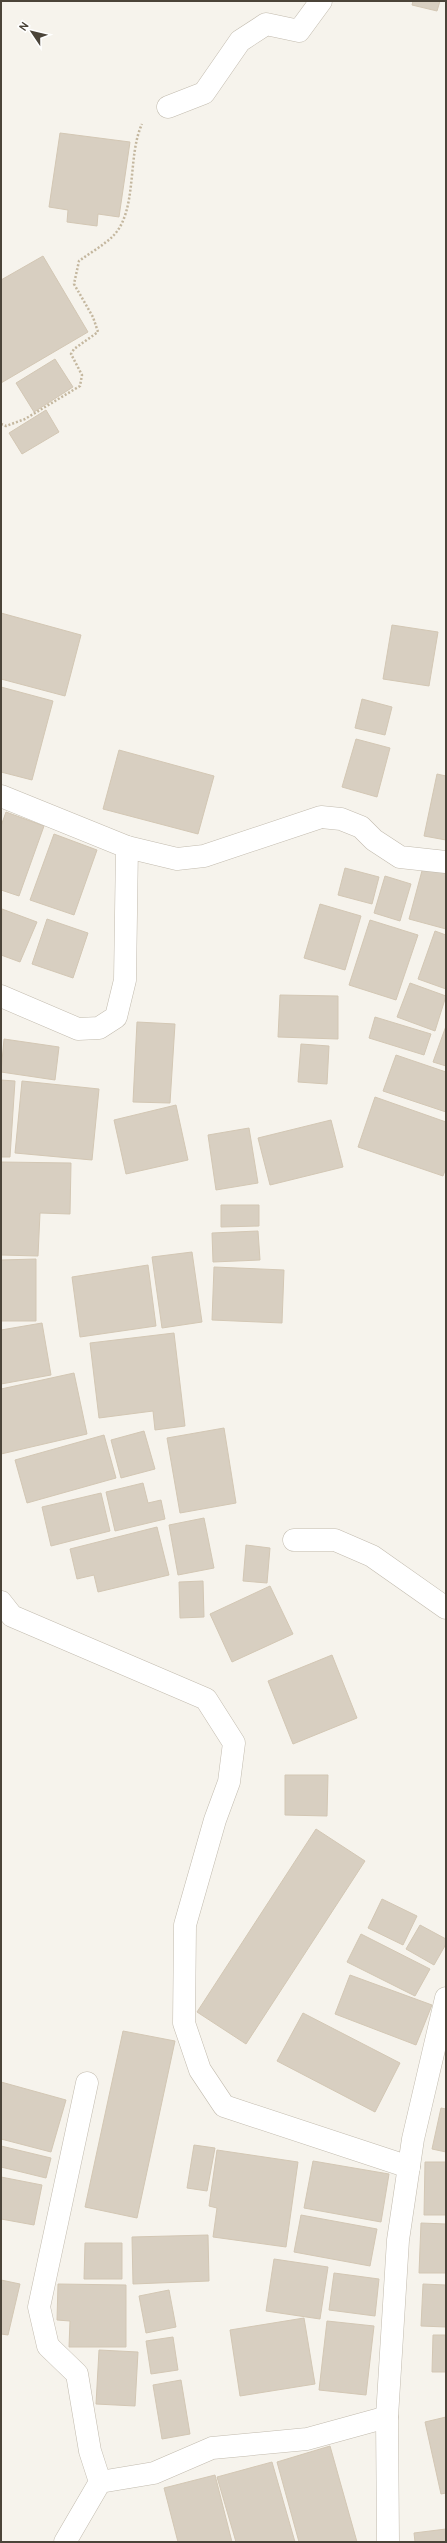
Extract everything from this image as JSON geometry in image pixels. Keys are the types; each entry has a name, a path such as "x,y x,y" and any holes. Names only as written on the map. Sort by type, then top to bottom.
{"street":[{"path":"168,107 204,93 240,41 266,24 299,31 321,1"},
{"path":"1,796 47,817 127,847 177,859 204,856 321,817 341,819 360,827 374,840 400,857 446,862"},
{"path":"1,996 78,1029 99,1028 116,1017 125,980 127,847"},
{"path":"294,1540 335,1540 372,1556 446,1608"},
{"path":"1,1602 12,1616 206,1698 234,1743 229,1782 215,1820 185,1925 184,2023 200,2070 224,2106 409,2167"},
{"path":"388,2542 387,2417 398,2240 415,2131 446,1998"},
{"path":"65,2542 100,2482 90,2451 84,2406 77,2374 48,2346 39,2308 87,2082"},
{"path":"100,2482 154,2473 212,2448 307,2439 387,2417"}],"path":[{"path":"1,424 6,426 25,419 80,386 82,376 71,354 74,349 98,332 93,317 74,284 79,261 114,235 126,214 136,138 142,124 154,114 168,107"}],"building":[{"path":"413,1 440,1 437,11 412,5"},
{"path":"60,133 130,142 119,217 98,214 97,226 67,222 68,210 49,207"},
{"path":"43,256 88,332 1,383 1,280"},
{"path":"55,359 73,387 34,412 16,383"},
{"path":"46,410 59,432 22,454 9,433"},
{"path":"1,613 81,635 65,696 1,679"},
{"path":"392,625 438,632 429,686 383,679"},
{"path":"1,687 53,701 32,780 1,772"},
{"path":"362,699 392,707 385,735 355,728"},
{"path":"356,739 390,748 377,797 342,787"},
{"path":"119,750 214,776 198,834 103,809"},
{"path":"437,774 446,776 446,840 424,836"},
{"path":"6,812 44,826 19,896 1,890 1,826"},
{"path":"54,834 97,850 74,915 30,900"},
{"path":"423,867 446,873 446,929 409,919"},
{"path":"345,868 379,877 372,904 338,895"},
{"path":"385,876 411,884 400,921 374,913"},
{"path":"320,904 361,916 345,970 304,958"},
{"path":"2,909 37,922 20,962 1,955"},
{"path":"47,919 88,933 73,978 32,964"},
{"path":"370,920 418,935 396,1000 349,985"},
{"path":"435,931 446,935 446,989 418,979"},
{"path":"410,983 446,996 435,1031 397,1017"},
{"path":"280,995 338,996 338,1039 278,1037"},
{"path":"375,1017 431,1034 424,1055 369,1038"},
{"path":"137,1022 175,1024 170,1103 133,1102"},
{"path":"446,1026 446,1066 433,1062"},
{"path":"4,1039 59,1047 55,1080 1,1072"},
{"path":"301,1044 329,1046 327,1084 298,1082"},
{"path":"396,1055 446,1072 446,1112 383,1091"},
{"path":"1,1080 15,1081 10,1157 1,1157"},
{"path":"22,1081 99,1089 92,1160 15,1153"},
{"path":"375,1097 446,1122 446,1168 443,1176 358,1147"},
{"path":"176,1105 188,1160 126,1174 114,1120"},
{"path":"331,1120 343,1167 270,1185 258,1138"},
{"path":"249,1128 258,1183 216,1190 208,1135"},
{"path":"1,1162 71,1163 70,1214 40,1213 38,1256 1,1255"},
{"path":"221,1205 259,1205 259,1226 221,1227"},
{"path":"258,1231 260,1260 213,1262 212,1233"},
{"path":"192,1252 202,1322 162,1328 152,1257"},
{"path":"36,1259 36,1321 1,1321 1,1260"},
{"path":"148,1265 156,1326 80,1337 72,1277"},
{"path":"214,1267 284,1270 282,1323 212,1320"},
{"path":"42,1323 51,1375 1,1384 1,1330"},
{"path":"174,1333 185,1426 155,1430 153,1411 99,1418 90,1343"},
{"path":"74,1373 87,1434 1,1454 1,1389"},
{"path":"224,1428 236,1503 180,1513 167,1438"},
{"path":"144,1431 155,1469 121,1478 111,1440"},
{"path":"104,1435 116,1478 27,1503 15,1460"},
{"path":"143,1483 148,1503 161,1500 165,1519 115,1531 106,1492"},
{"path":"101,1493 110,1531 51,1546 42,1507"},
{"path":"204,1518 214,1568 178,1575 169,1525"},
{"path":"157,1527 169,1575 98,1592 94,1575 77,1579 70,1549"},
{"path":"246,1545 270,1548 267,1583 243,1581"},
{"path":"203,1581 204,1617 180,1618 179,1582"},
{"path":"270,1586 293,1634 232,1662 210,1614"},
{"path":"332,1655 357,1718 293,1744 268,1681"},
{"path":"285,1775 328,1775 327,1816 285,1815"},
{"path":"316,1829 365,1861 246,2044 197,2012"},
{"path":"382,1899 417,1916 403,1945 368,1928"},
{"path":"420,1925 446,1939 446,1944 434,1965 406,1949"},
{"path":"361,1934 430,1969 415,1996 347,1962"},
{"path":"350,1975 432,2005 416,2045 335,2014"},
{"path":"303,2013 400,2063 375,2112 277,2061"},
{"path":"123,2031 175,2041 137,2218 85,2207"},
{"path":"1,2082 66,2100 51,2152 1,2139"},
{"path":"441,2108 446,2109 446,2152 432,2149"},
{"path":"194,2145 215,2148 207,2191 187,2188"},
{"path":"1,2146 51,2158 46,2178 1,2167"},
{"path":"217,2150 298,2162 286,2247 213,2237 217,2208 209,2206"},
{"path":"313,2161 389,2174 381,2222 304,2208"},
{"path":"425,2162 446,2162 446,2215 424,2215"},
{"path":"1,2177 42,2185 34,2225 1,2219"},
{"path":"301,2215 377,2229 370,2266 294,2252"},
{"path":"421,2223 446,2224 446,2273 419,2273"},
{"path":"208,2235 209,2281 133,2284 132,2237"},
{"path":"85,2243 122,2243 122,2279 84,2279"},
{"path":"274,2259 328,2267 320,2319 266,2311"},
{"path":"334,2273 379,2279 375,2316 329,2310"},
{"path":"1,2280 20,2284 8,2335 1,2334"},
{"path":"58,2284 126,2285 126,2347 69,2347 70,2321 57,2320"},
{"path":"423,2284 446,2285 446,2327 421,2326"},
{"path":"169,2290 176,2327 146,2333 139,2296"},
{"path":"304,2318 315,2384 240,2396 230,2330"},
{"path":"327,2321 374,2326 366,2395 319,2390"},
{"path":"433,2335 446,2335 446,2372 432,2372"},
{"path":"173,2337 178,2370 151,2374 146,2341"},
{"path":"99,2350 138,2352 135,2406 96,2404"},
{"path":"181,2380 190,2434 162,2439 153,2385"},
{"path":"446,2417 446,2493 441,2494 425,2422"},
{"path":"330,2446 357,2542 299,2542 277,2462"},
{"path":"272,2462 295,2542 236,2542 217,2477"},
{"path":"215,2475 232,2542 178,2542 164,2488"},
{"path":"446,2529 446,2542 415,2542 414,2533"}]}
